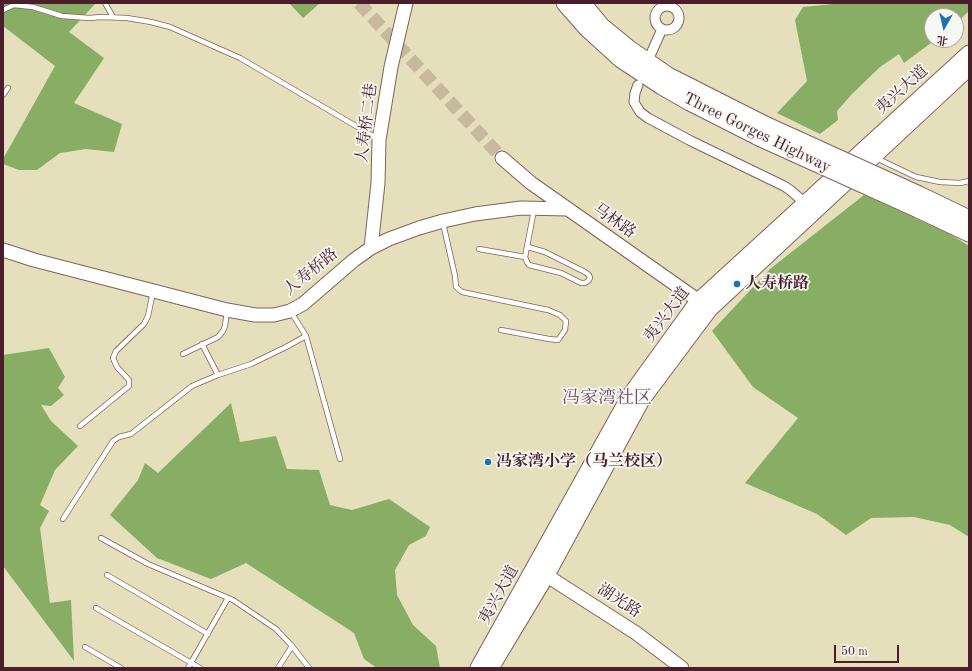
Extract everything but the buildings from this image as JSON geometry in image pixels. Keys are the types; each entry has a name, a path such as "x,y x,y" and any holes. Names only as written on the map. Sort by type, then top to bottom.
{"highway":[{"name":"Three Gorges Highway","path":"565,3 587,28 621,59 662,86 690,102 763,131 919,202 969,219"},
{"name":"Three Gorges Highway","path":"582,3 601,26 629,49 668,76 763,131"},
{"name":"Three Gorges Highway","path":"919,202 969,232"}],"main road":[{"name":"夷兴大道","path":"478,668 540,571 642,400 704,305 805,203 969,53"},
{"name":"夷兴大道","path":"704,305 873,157 969,68"},
{"name":"夷兴大道","path":"492,668 540,571"}],"street":[{"name":"人寿桥二巷","path":"371,248 378,183 379,140 391,66 406,3"},
{"path":"656,6 667,6 675,9 678,16 678,23 673,28 666,30 662,29 655,19 657,11 656,6"},
{"path":"650,56 662,29"},
{"path":"638,85 634,93 634,102 640,112 648,118 691,141 784,186 805,203"},
{"name":"马林路","path":"502,158 531,183 704,305"},
{"name":"人寿桥路","path":"3,250 42,262 227,310 255,315 274,315 290,311 303,304 354,260 371,248 389,239 418,228 476,214 521,208 568,209"},
{"name":"湖光路","path":"540,571 636,633 682,668"}],"lane":[{"path":"105,3 113,17"},
{"path":"3,10 14,5 33,7 62,16 127,18 170,27 240,58 379,140"},
{"path":"3,95 8,88"},
{"path":"873,157 916,177 940,182 969,182"},
{"path":"528,247 554,256 585,272 590,278 588,282 581,283 561,273 526,262 526,257 534,208"},
{"path":"443,221 456,287 462,292 548,310 560,315 566,321 566,330 558,340 501,330"},
{"path":"479,249 526,257"},
{"path":"80,426 129,386 129,380 117,367 113,358 116,351 144,324 148,316 153,290"},
{"path":"182,354 218,337 225,326 227,310"},
{"path":"290,311 306,336 340,459"},
{"path":"63,519 113,441 131,434 192,386 218,375 251,364 306,336"},
{"path":"202,344 218,375"},
{"path":"101,538 169,574 228,598 276,629 292,646 309,668"},
{"path":"107,575 208,634"},
{"path":"188,668 228,598"},
{"path":"96,608 200,668"},
{"path":"278,668 292,646"},
{"path":"85,647 121,668"}],"green space":[{"path":"3,3 96,3 69,32 104,58 74,103 122,124 114,152 86,149 60,153 37,170 19,170 3,164 3,159 55,66 3,26"},
{"path":"289,3 320,3 303,18"},
{"path":"843,3 969,3 969,11 964,16 964,8 924,8 924,48 904,63 899,54 880,67 837,111 838,120 820,134 777,113 807,81 795,20 803,7"},
{"path":"864,195 950,234 969,246 969,537 950,525 914,517 871,518 846,535 817,514 745,483 798,418 753,387 712,331 770,269"},
{"path":"49,348 65,377 58,388 64,395 51,406 41,405 51,421 78,446 55,470 40,505 49,511 40,528 50,603 71,600 74,661 3,566 3,355"},
{"path":"231,403 240,442 276,436 287,469 319,470 330,505 352,510 389,499 430,527 426,536 409,545 395,570 397,595 413,625 436,646 440,668 377,668 364,659 354,633 246,563 211,579 157,558 110,515 138,480 145,463 158,473"}],"tunnel":[{"path":"359,3 502,158"}],"place":[{"name":"人寿桥路","path":"737,284"},
{"name":"冯家湾小学（马兰校区）","path":"488,462"}],"district":[{"name":"冯家湾社区","path":"607,398"}]}
